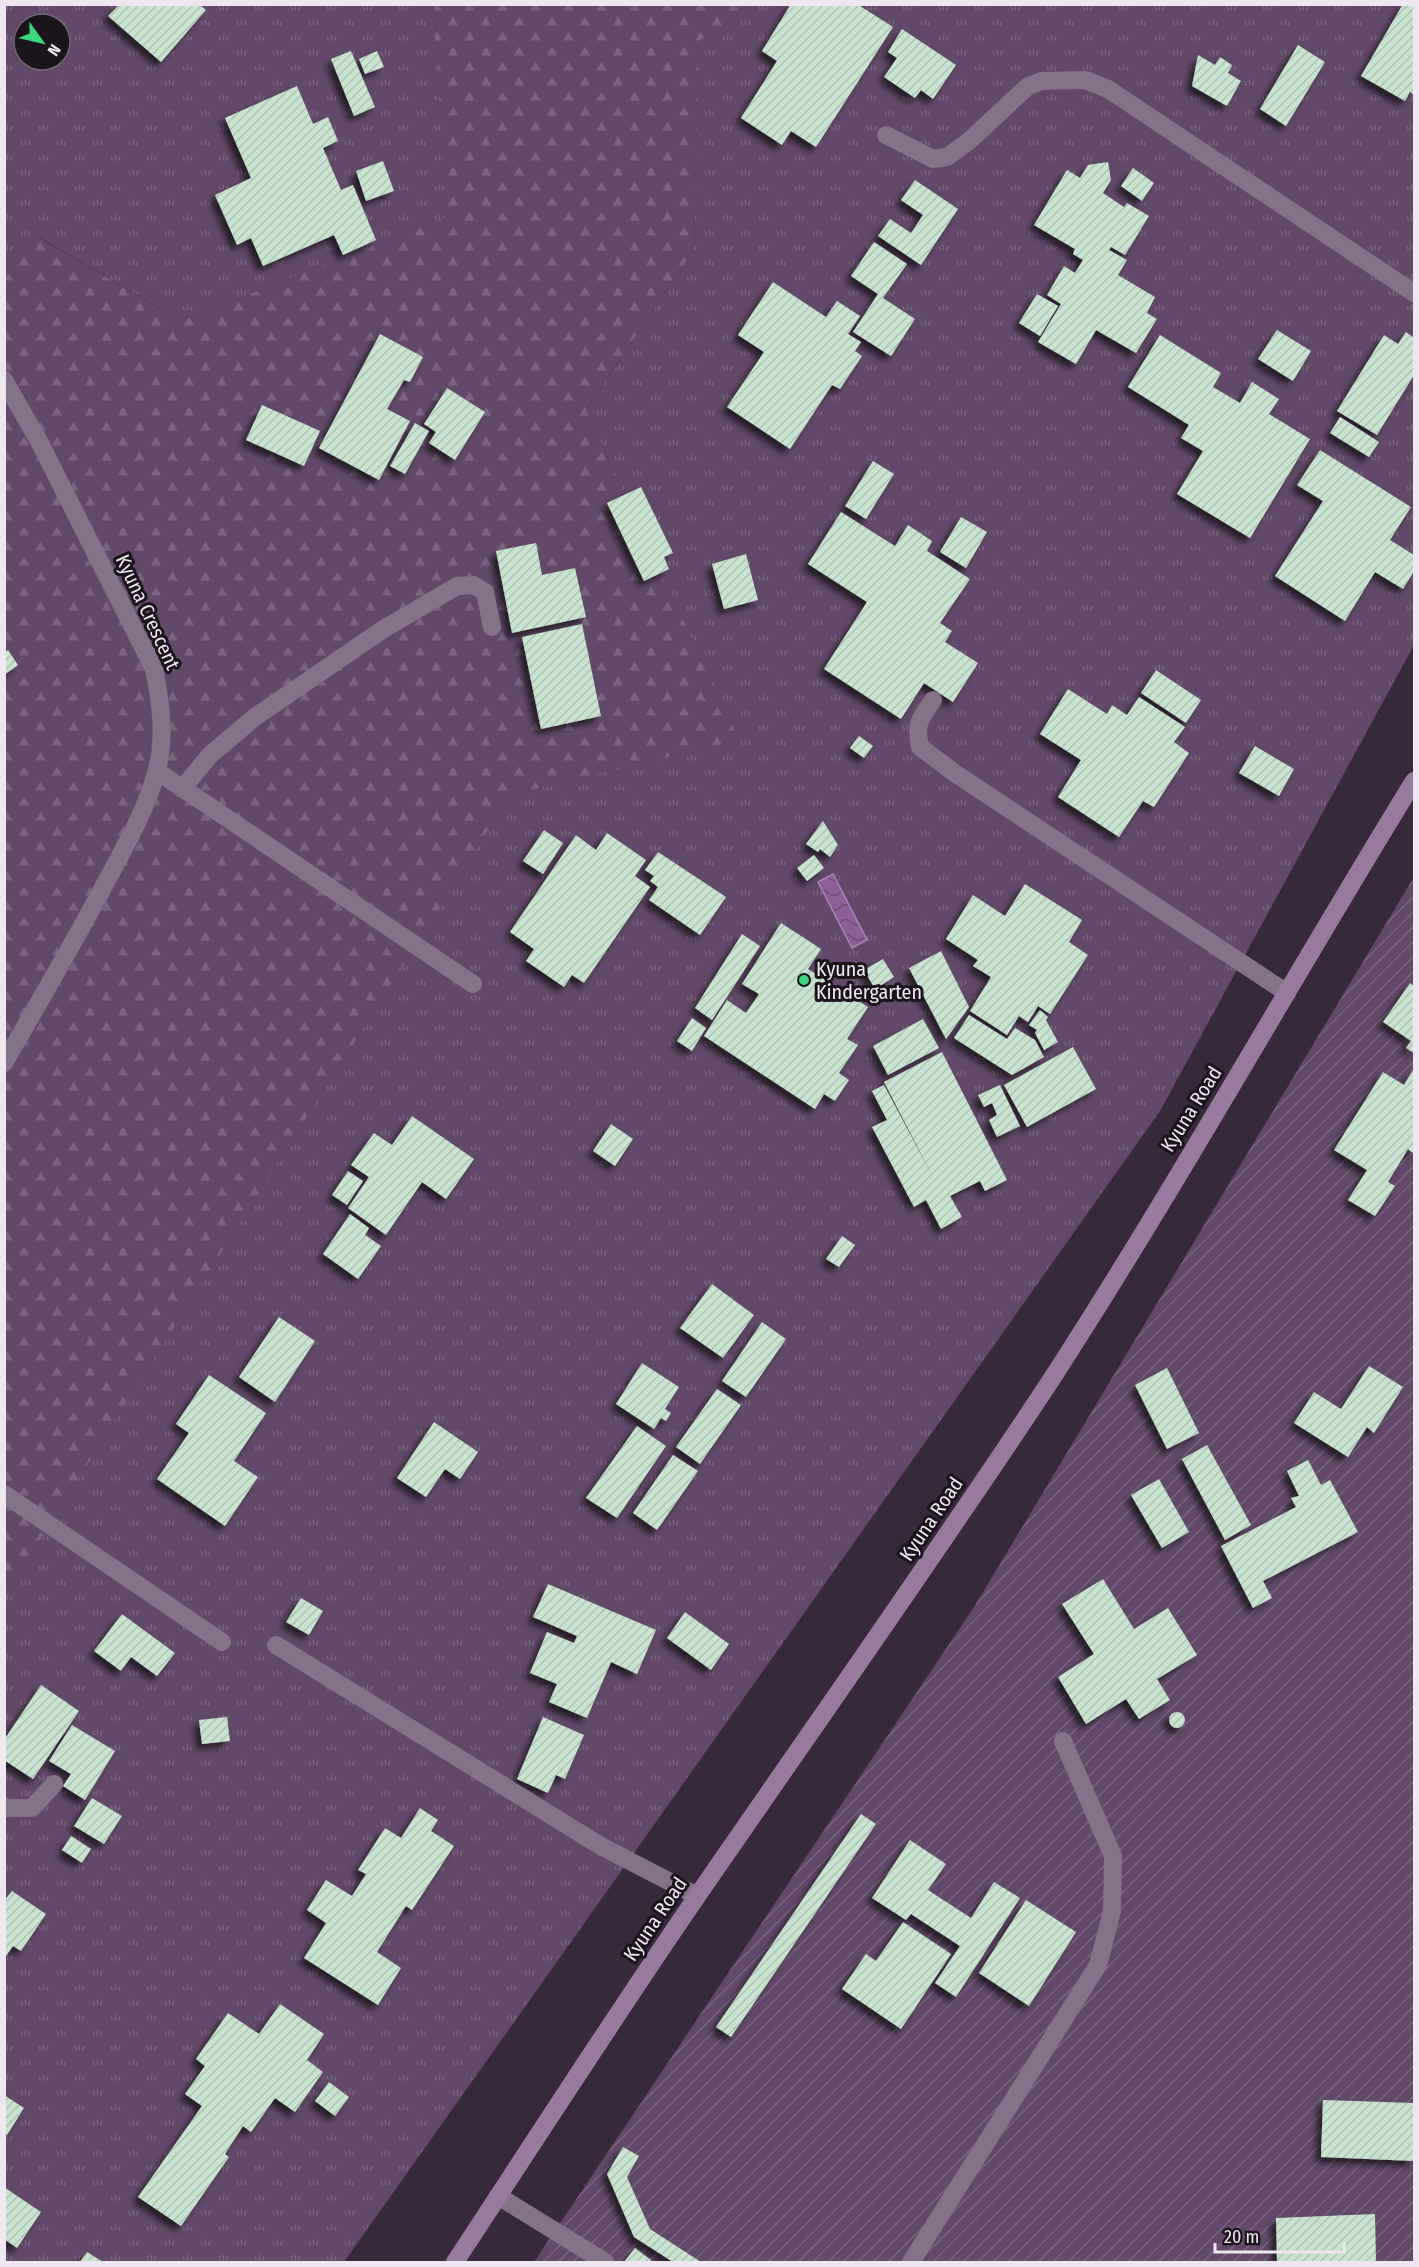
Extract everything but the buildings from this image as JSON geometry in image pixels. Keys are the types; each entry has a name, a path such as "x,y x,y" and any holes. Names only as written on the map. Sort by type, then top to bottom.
{"main road":[{"name":"Kyuna Road","path":"455,2262 697,1896 888,1623 1052,1377 1414,781"}],"street":[{"path":"886,135 933,159 947,157 969,141 1028,87 1041,81 1085,80 1108,89 1414,293"},
{"name":"Kyuna Crescent","path":"4,380 40,443 154,669 161,703 161,739 157,771 141,817 4,1063"},
{"path":"182,789 210,755 255,717 382,630 457,586 473,585 485,592 492,627"},
{"path":"933,700 918,721 917,732 920,747 956,774 1287,993"},
{"path":"157,771 473,984"},
{"path":"4,1494 222,1642"},
{"path":"276,1645 599,1845 697,1896"},
{"path":"911,2262 1098,1965 1112,1911 1113,1856 1063,1741"},
{"path":"4,1806 32,1808 54,1784"},
{"path":"498,2196 605,2262"}],"green space":[{"path":"750,4 1414,5 1414,645 1160,1111 344,2262 5,2262 4,1595 510,794 738,740 586,410 694,250 698,41"},
{"path":"5,5 434,5 447,217 181,321 39,237 5,279"},
{"path":"434,5 750,5 699,41 694,250 586,410 739,740 510,795 5,1595 5,279 38,237 181,321 446,217"},
{"path":"1414,877 1414,2262 534,2262 974,1607"}],"water":[{"path":"833,874 867,940 852,948 818,882"}],"place":[{"name":"Kyuna Kindergarten","path":"804,980"}]}
